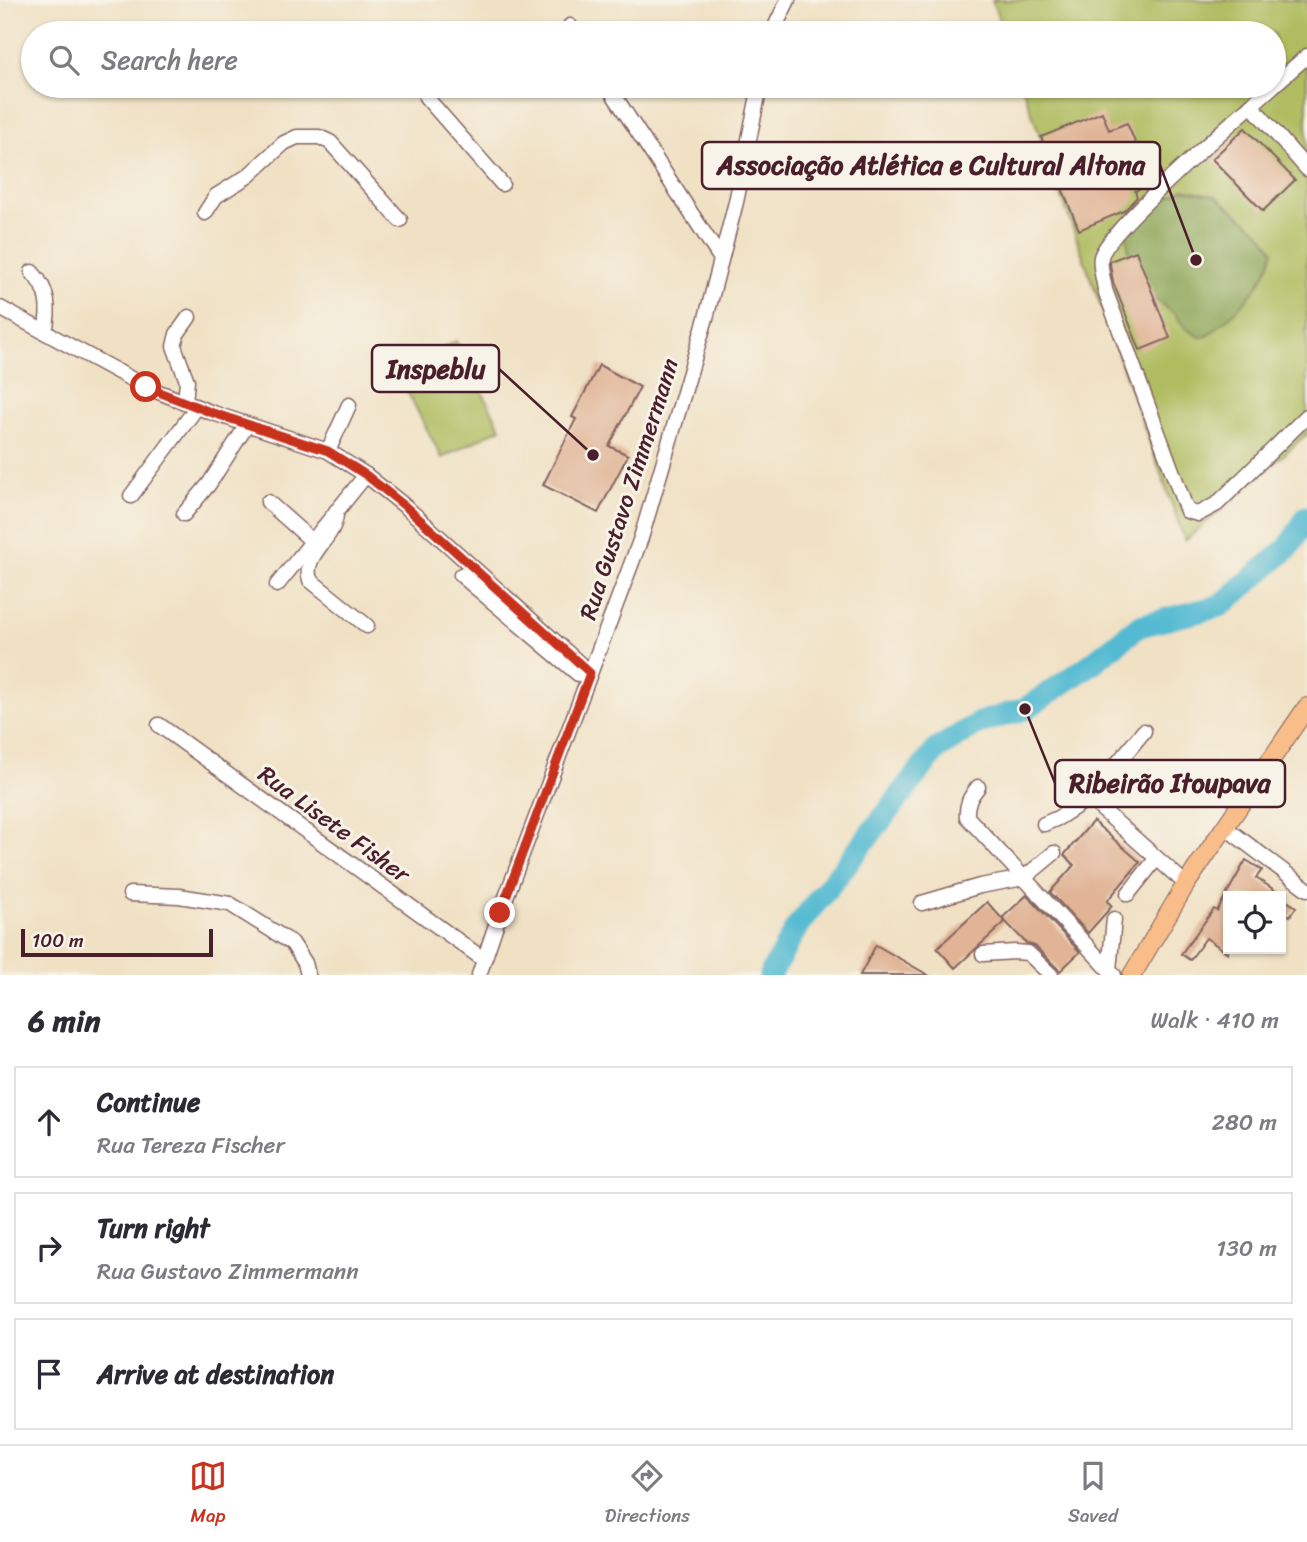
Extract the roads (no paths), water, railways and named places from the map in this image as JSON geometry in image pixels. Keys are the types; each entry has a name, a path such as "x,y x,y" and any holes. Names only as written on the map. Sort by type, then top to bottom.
{"main road":[{"path":"1132,975 1186,884 1307,706"}],"street":[{"path":"778,21 788,0"},
{"path":"1286,74 1307,56"},
{"path":"427,98 502,184"},
{"path":"616,98 721,259"},
{"name":"Rua Gustavo Zimmermann","path":"479,975 641,538 721,259 758,98"},
{"path":"1259,98 1114,236 1101,257 1105,290 1186,511 1198,514 1217,503 1307,416"},
{"path":"1251,105 1307,169"},
{"path":"205,213 216,196 248,176 284,143 297,137 319,137 330,142 400,220"},
{"path":"32,272 41,281 46,293 48,308 44,332"},
{"path":"0,308 146,387 247,425 328,451 366,475 414,514 589,678"},
{"path":"131,496 191,405 187,381 174,346 177,334 189,317"},
{"path":"328,451 349,405"},
{"path":"184,514 209,484 247,425"},
{"path":"276,585 366,475"},
{"path":"268,502 312,541"},
{"path":"336,511 335,524 308,563 307,572 310,580 367,626"},
{"path":"461,575 589,678"},
{"name":"Rua Lisete Fisher","path":"159,725 483,959"},
{"path":"1044,824 1089,798 1144,731"},
{"path":"978,787 967,806 967,817 1112,972"},
{"path":"1089,798 1186,884"},
{"path":"1226,828 1307,889"},
{"path":"922,903 980,886 1024,878 1054,853"},
{"path":"1128,894 1156,859"},
{"path":"131,894 179,896 230,904 292,943 305,964 308,975"},
{"path":"1112,972 1114,919"},
{"path":"983,954 1015,951 1028,953 1051,975"}],"waterway":[{"path":"770,975 797,927 937,749 979,723 1025,709 1090,665 1139,626 1220,606 1288,548 1307,517"}],"place":[{"name":"Associação Atlética e Cultural Altona","path":"1196,260"},
{"name":"Inspeblu","path":"593,455"},
{"name":"Ribeirão Itoupava","path":"1025,709"}]}
